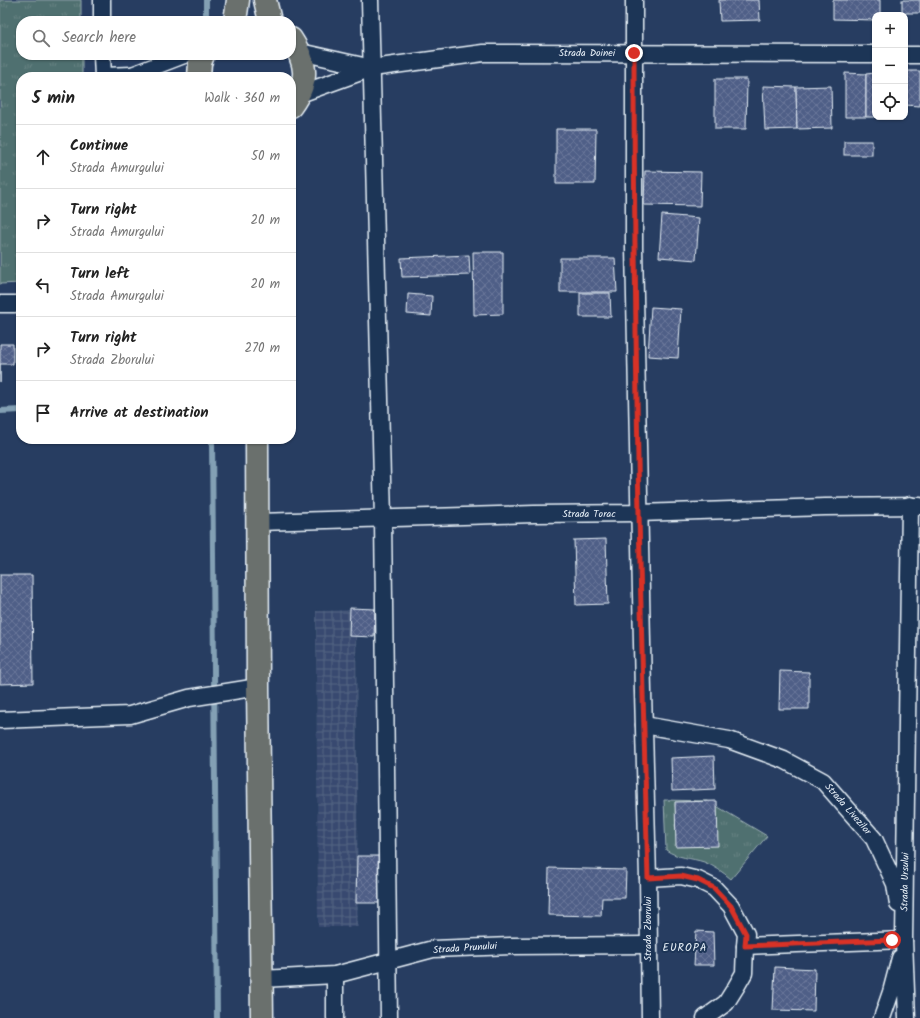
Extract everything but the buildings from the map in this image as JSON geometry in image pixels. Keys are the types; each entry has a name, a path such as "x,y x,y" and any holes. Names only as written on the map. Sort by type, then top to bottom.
{"main road":[{"path":"236,16 238,0"},
{"path":"265,0 269,16"},
{"path":"296,48 304,66 304,80 296,98"},
{"path":"200,72 201,60"},
{"path":"257,444 262,1018"}],"street":[{"path":"102,0 102,16"},
{"path":"370,0 383,519 389,1018"},
{"name":"Strada Zborului","path":"634,0 634,247 650,1018"},
{"name":"Strada Doinei","path":"296,46 372,68"},
{"name":"Strada Doinei","path":"296,100 372,68 483,52 872,54"},
{"path":"908,54 920,55"},
{"path":"102,60 103,72"},
{"path":"144,72 172,60"},
{"path":"0,304 16,304"},
{"name":"Strada Torac","path":"258,522 534,514 639,513 825,506 915,505"},
{"name":"Strada Ursului","path":"907,1018 904,940 915,505"},
{"path":"0,720 130,715 188,698 258,687"},
{"name":"Strada Livezilor","path":"644,725 729,740 784,760 823,781 874,839 895,884 904,940 891,992 882,1018"},
{"path":"648,878 681,876 698,880 714,888 731,906 746,934 744,973 726,1003 705,1018"},
{"path":"745,946 904,940"},
{"name":"Strada Prunului","path":"262,979 335,975 433,950 511,946 648,945"},
{"path":"335,975 335,1018"}],"shaded area":[{"path":"356,610 358,927 318,927 316,611"}],"green space":[{"path":"0,0 81,0 81,16 16,16 16,60 82,60 82,72 16,72 16,283 0,284"},
{"path":"664,800 708,801 767,836 731,879 718,869 708,864 670,853 666,850"}],"waterway":[{"path":"206,0 206,16"},
{"path":"0,411 16,410"},
{"path":"212,444 217,1018"}],"district":[{"name":"EUROPA","path":"685,948"}],"route":[{"path":"634,53 634,247 642,692 648,878 681,876 698,880 714,888 731,906 746,934 745,946 892,940"}]}
